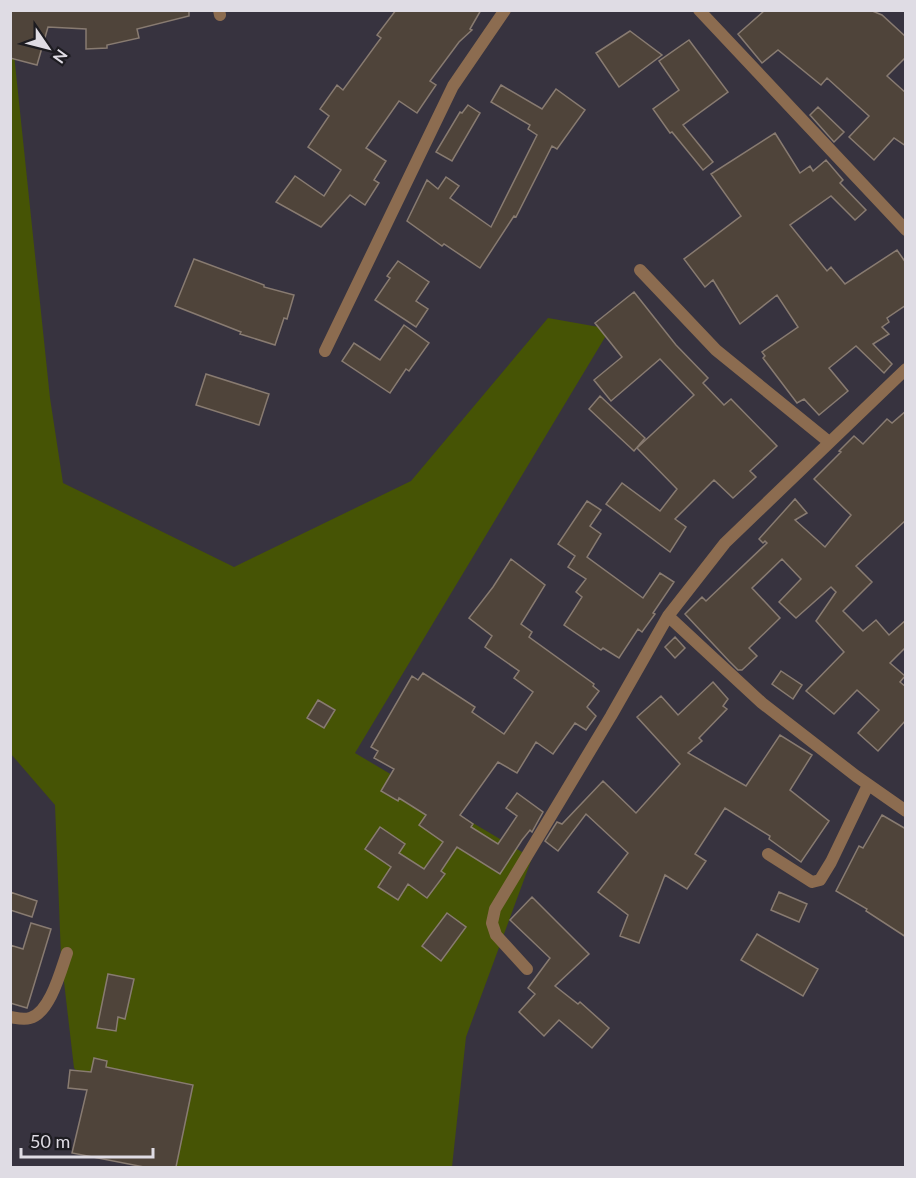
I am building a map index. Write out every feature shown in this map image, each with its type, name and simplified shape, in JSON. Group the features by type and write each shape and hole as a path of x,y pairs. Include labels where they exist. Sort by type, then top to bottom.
{"street":[{"path":"325,351 453,86 506,10"},
{"path":"699,10 906,230"},
{"path":"639,270 716,350 829,442"},
{"path":"528,969 496,935 492,923 495,909 668,616 725,543 906,369"},
{"path":"668,616 762,703 868,785 906,811"},
{"path":"768,854 813,882 820,880 868,785"},
{"path":"10,1017 31,1018 39,1013 56,987 67,953"}],"green space":[{"path":"10,16 50,398 63,483 234,567 411,481 548,318 610,329 355,753 532,858 466,1037 452,1167 166,1167 74,1068 61,956 55,805 11,754"}],"building":[{"path":"10,10 189,10 189,16 137,29 139,38 107,45 107,48 86,49 86,29 48,27 37,65 10,58"},
{"path":"396,10 481,10 470,29 472,30 459,42 430,81 436,85 417,113 399,101 366,148 386,161 374,180 379,183 365,205 350,195 321,227 276,202 295,176 324,196 341,170 308,147 329,116 320,109 337,85 343,90 381,38 377,35"},
{"path":"765,10 870,10 882,15 906,37 906,57 887,76 906,93 906,146 894,138 874,160 849,137 869,116 827,78 821,85 778,50 762,63 738,34"},
{"path":"630,31 662,55 619,87 596,53"},
{"path":"689,40 728,92 683,125 713,162 703,170 672,132 670,133 653,109 679,90 659,61"},
{"path":"501,85 542,109 556,89 585,110 557,149 552,146 516,217 514,216 480,268 444,244 442,246 407,221 427,180 438,189 446,177 459,186 450,198 491,227 537,135 528,129 530,125 491,102"},
{"path":"468,105 480,113 452,161 436,152 460,112 462,113"},
{"path":"818,107 844,132 834,142 810,115"},
{"path":"775,133 800,173 810,166 813,171 826,160 843,180 840,183 866,210 855,220 831,196 790,225 827,271 831,267 845,284 897,250 906,263 906,305 887,318 889,322 882,327 889,334 873,344 892,364 884,373 856,346 829,368 848,391 819,415 804,399 797,403 763,358 765,356 762,352 798,327 777,295 740,324 713,280 705,287 684,259 741,216 711,174"},
{"path":"194,259 264,285 264,287 294,295 287,319 284,318 275,345 240,334 241,332 175,306"},
{"path":"398,261 429,282 416,301 428,309 416,327 375,300 390,278 387,276"},
{"path":"634,292 676,345 708,378 703,383 724,405 731,399 777,446 750,471 756,477 733,498 714,480 675,519 686,527 670,552 606,504 622,483 660,511 677,489 637,448 694,395 660,359 611,401 594,380 622,357 595,323"},
{"path":"404,325 429,343 409,371 406,369 390,393 342,361 354,343 380,360"},
{"path":"206,374 269,394 259,425 196,405"},
{"path":"600,396 645,438 634,451 589,409"},
{"path":"906,411 906,520 856,566 872,582 843,611 863,631 876,620 889,635 906,620 906,647 890,663 905,676 900,682 906,687 906,720 878,751 858,733 879,710 857,690 834,714 806,691 844,652 816,621 836,592 831,587 796,618 779,602 801,579 782,559 752,588 780,618 749,648 757,656 742,670 738,670 685,614 702,597 706,601 767,543 759,539 795,499 807,513 795,520 825,547 851,515 814,479 854,436 863,444 887,419 892,423"},
{"path":"587,501 601,510 590,526 601,534 587,557 643,598 660,573 674,582 642,632 638,629 619,658 603,648 601,650 564,625 582,597 576,592 586,579 568,567 575,556 558,544"},
{"path":"511,559 545,585 521,624 532,632 529,637 594,684 593,686 599,691 587,707 596,716 586,730 575,723 553,754 536,742 517,773 498,762 460,815 473,824 471,827 498,844 517,816 506,808 517,793 543,812 532,832 530,830 522,840 500,874 457,847 441,871 445,874 427,898 408,884 398,900 378,887 391,867 365,849 380,827 405,844 399,853 424,869 443,842 419,825 426,815 399,798 398,801 381,791 394,769 374,758 378,751 371,747 412,676 418,680 423,673 475,707 472,712 504,734 533,692 514,678 519,671 485,647 492,636 469,618"},
{"path":"675,637 685,648 675,658 665,647"},
{"path":"781,671 802,685 793,699 772,684"},
{"path":"713,682 728,699 723,706 727,709 699,738 702,741 688,753 746,786 780,735 812,755 790,790 829,821 801,862 769,839 770,836 725,808 695,854 706,861 687,889 665,875 639,943 620,936 628,915 598,892 628,853 586,814 558,851 545,841 557,822 562,824 603,781 636,813 680,764 637,717 661,696 678,715"},
{"path":"318,700 335,710 324,728 307,718"},
{"path":"882,815 906,829 906,937 866,911 867,909 836,891 859,846 863,848"},
{"path":"10,892 37,901 32,917 10,910"},
{"path":"779,892 807,904 799,922 771,910"},
{"path":"532,897 589,954 555,986 578,1004 580,1002 609,1028 592,1048 559,1020 544,1036 519,1012 535,994 528,988 550,958 510,920"},
{"path":"447,913 466,927 441,961 422,946"},
{"path":"31,923 51,929 27,1008 10,1003 10,945 23,949"},
{"path":"757,934 818,969 803,996 741,960"},
{"path":"108,974 134,979 125,1019 118,1017 116,1031 97,1028"},
{"path":"94,1058 107,1061 106,1067 193,1085 176,1167 144,1167 72,1153 87,1090 68,1088 70,1070 91,1072"}]}
